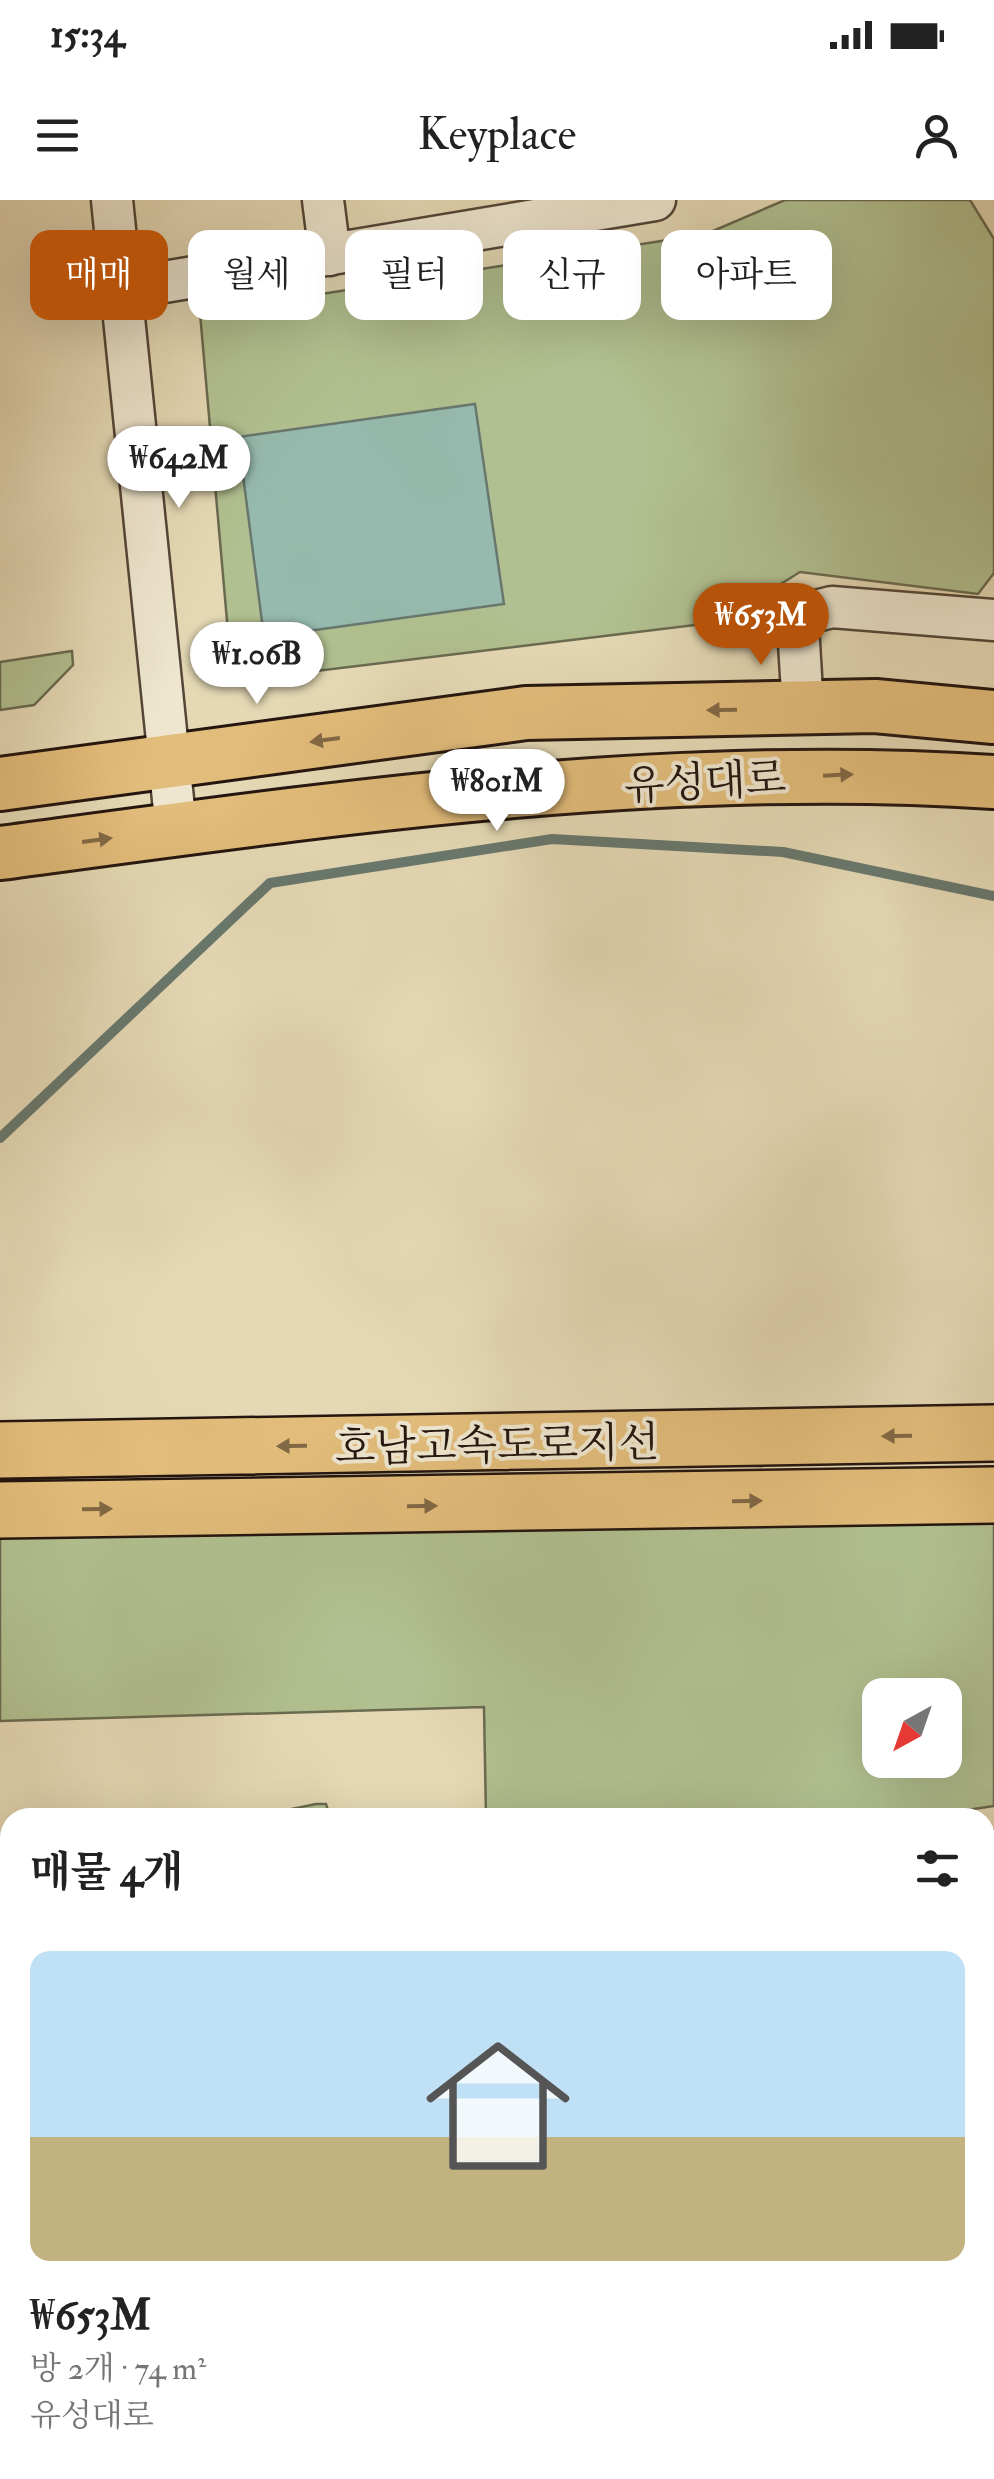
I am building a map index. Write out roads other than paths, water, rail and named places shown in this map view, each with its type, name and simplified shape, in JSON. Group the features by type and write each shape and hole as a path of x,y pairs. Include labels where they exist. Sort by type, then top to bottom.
{"highway":[{"name":"호남고속도로지선","path":"0,1450 994,1433"},
{"name":"호남고속도로지선","path":"0,1510 994,1495"}],"main road":[{"name":"유성대로","path":"0,784 526,713 875,706 994,717"},
{"name":"유성대로","path":"0,853 536,788 864,774 994,782"}],"street":[{"path":"112,200 115,230"},
{"path":"323,200 330,256"},
{"path":"168,282 655,200"},
{"path":"125,320 176,829"},
{"path":"803,709 798,626 808,613 832,607 994,620"}],"water":[{"path":"475,404 504,604 264,637 238,437"}],"waterway":[{"path":"0,1138 270,883 552,839 783,852 994,896"}]}
